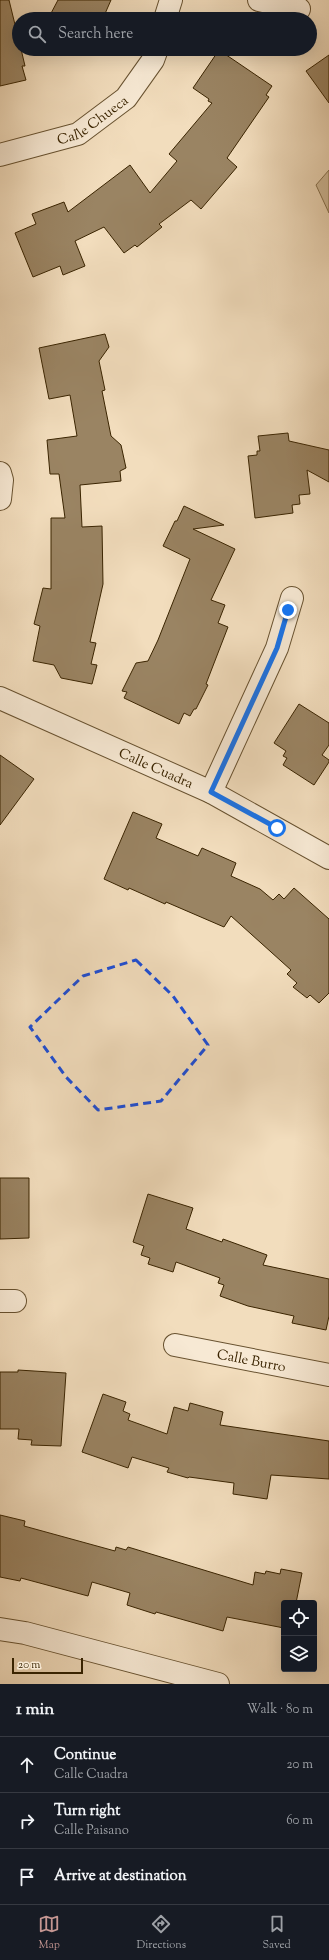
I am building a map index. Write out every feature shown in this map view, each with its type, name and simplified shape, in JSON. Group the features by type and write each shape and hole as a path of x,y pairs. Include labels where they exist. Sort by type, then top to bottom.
{"street":[{"path":"167,12 171,0"},
{"path":"259,0 300,9"},
{"name":"Calle Chueca","path":"0,155 78,134 126,98 154,56"},
{"path":"0,473 2,480 0,499"},
{"path":"211,792 277,648 292,598"},
{"name":"Calle Cuadra","path":"0,698 211,792 329,858"},
{"name":"Calle Burro","path":"175,1345 329,1375"},
{"path":"0,1629 25,1633 218,1684"}],"highlighted area":[{"path":"136,960 173,996 208,1045 161,1101 98,1110 66,1077 30,1027 83,976"}],"shaded area":[{"path":"329,170 329,213 316,185"}],"building":[{"path":"0,0 9,0 12,12 12,56 23,56 25,66 22,66 26,80 0,86"},
{"path":"58,0 111,0 106,12 52,12"},
{"path":"329,55 329,103 306,71"},
{"path":"215,56 228,56 272,86 266,95 269,97 227,158 237,167 201,209 191,200 159,224 162,227 137,247 135,245 124,253 104,227 75,241 85,266 63,275 60,266 33,277 15,233 36,224 32,214 64,202 68,212 130,165 150,193 177,161 169,154 212,103 208,101 209,99 193,88"},
{"path":"105,334 109,347 99,361 105,390 102,391 111,436 121,445 126,468 120,471 121,481 80,485 82,527 102,526 103,584 90,642 96,643 91,664 97,665 92,684 61,678 54,665 33,661 40,626 34,624 43,588 51,589 51,518 65,518 59,474 50,474 47,440 77,436 70,395 49,399 39,348"},
{"path":"288,433 289,441 329,450 329,482 307,470 310,494 299,495 300,504 292,505 293,513 255,518 248,456 257,455 257,451 260,451 258,436"},
{"path":"184,506 224,525 193,529 235,549 211,600 225,605 218,623 228,627 206,684 208,685 196,709 194,709 190,716 184,713 179,724 124,698 127,692 122,691 136,663 148,661 158,640 190,559 163,546"},
{"path":"299,704 329,723 329,745 322,755 329,760 329,762 314,785 283,765 287,758 283,756 286,751 274,743"},
{"path":"0,755 34,779 0,825"},
{"path":"133,812 162,824 156,838 198,856 202,848 236,863 231,876 260,889 273,900 279,894 284,899 294,888 329,919 329,993 319,1003 310,995 307,998 293,987 297,983 287,974 291,970 231,916 224,927 166,902 165,904 104,879"},
{"path":"0,1178 29,1178 29,1238 0,1239"},
{"path":"148,1194 193,1208 186,1229 222,1242 223,1239 267,1255 263,1265 329,1279 329,1316 326,1330 292,1323 294,1316 248,1306 220,1296 224,1285 218,1283 220,1278 176,1262 173,1272 148,1264 150,1258 141,1255 144,1246 133,1242"},
{"path":"18,1370 66,1373 61,1446 31,1445 32,1440 18,1439 19,1429 0,1429 0,1372 18,1372"},
{"path":"103,1394 126,1402 123,1411 130,1414 128,1420 167,1434 174,1407 188,1411 190,1403 223,1412 220,1425 329,1441 329,1479 271,1475 267,1499 233,1494 234,1483 188,1478 167,1472 169,1468 132,1457 128,1468 82,1452"},
{"path":"0,1515 25,1521 24,1526 115,1551 116,1547 126,1550 128,1547 253,1585 255,1572 265,1574 266,1571 280,1574 281,1569 302,1573 297,1600 281,1600 281,1627 227,1617 223,1631 156,1612 155,1614 127,1605 130,1593 92,1582 88,1596 21,1578 20,1581 0,1577"}],"route":[{"path":"277,828 211,792 277,648 288,610"}]}
